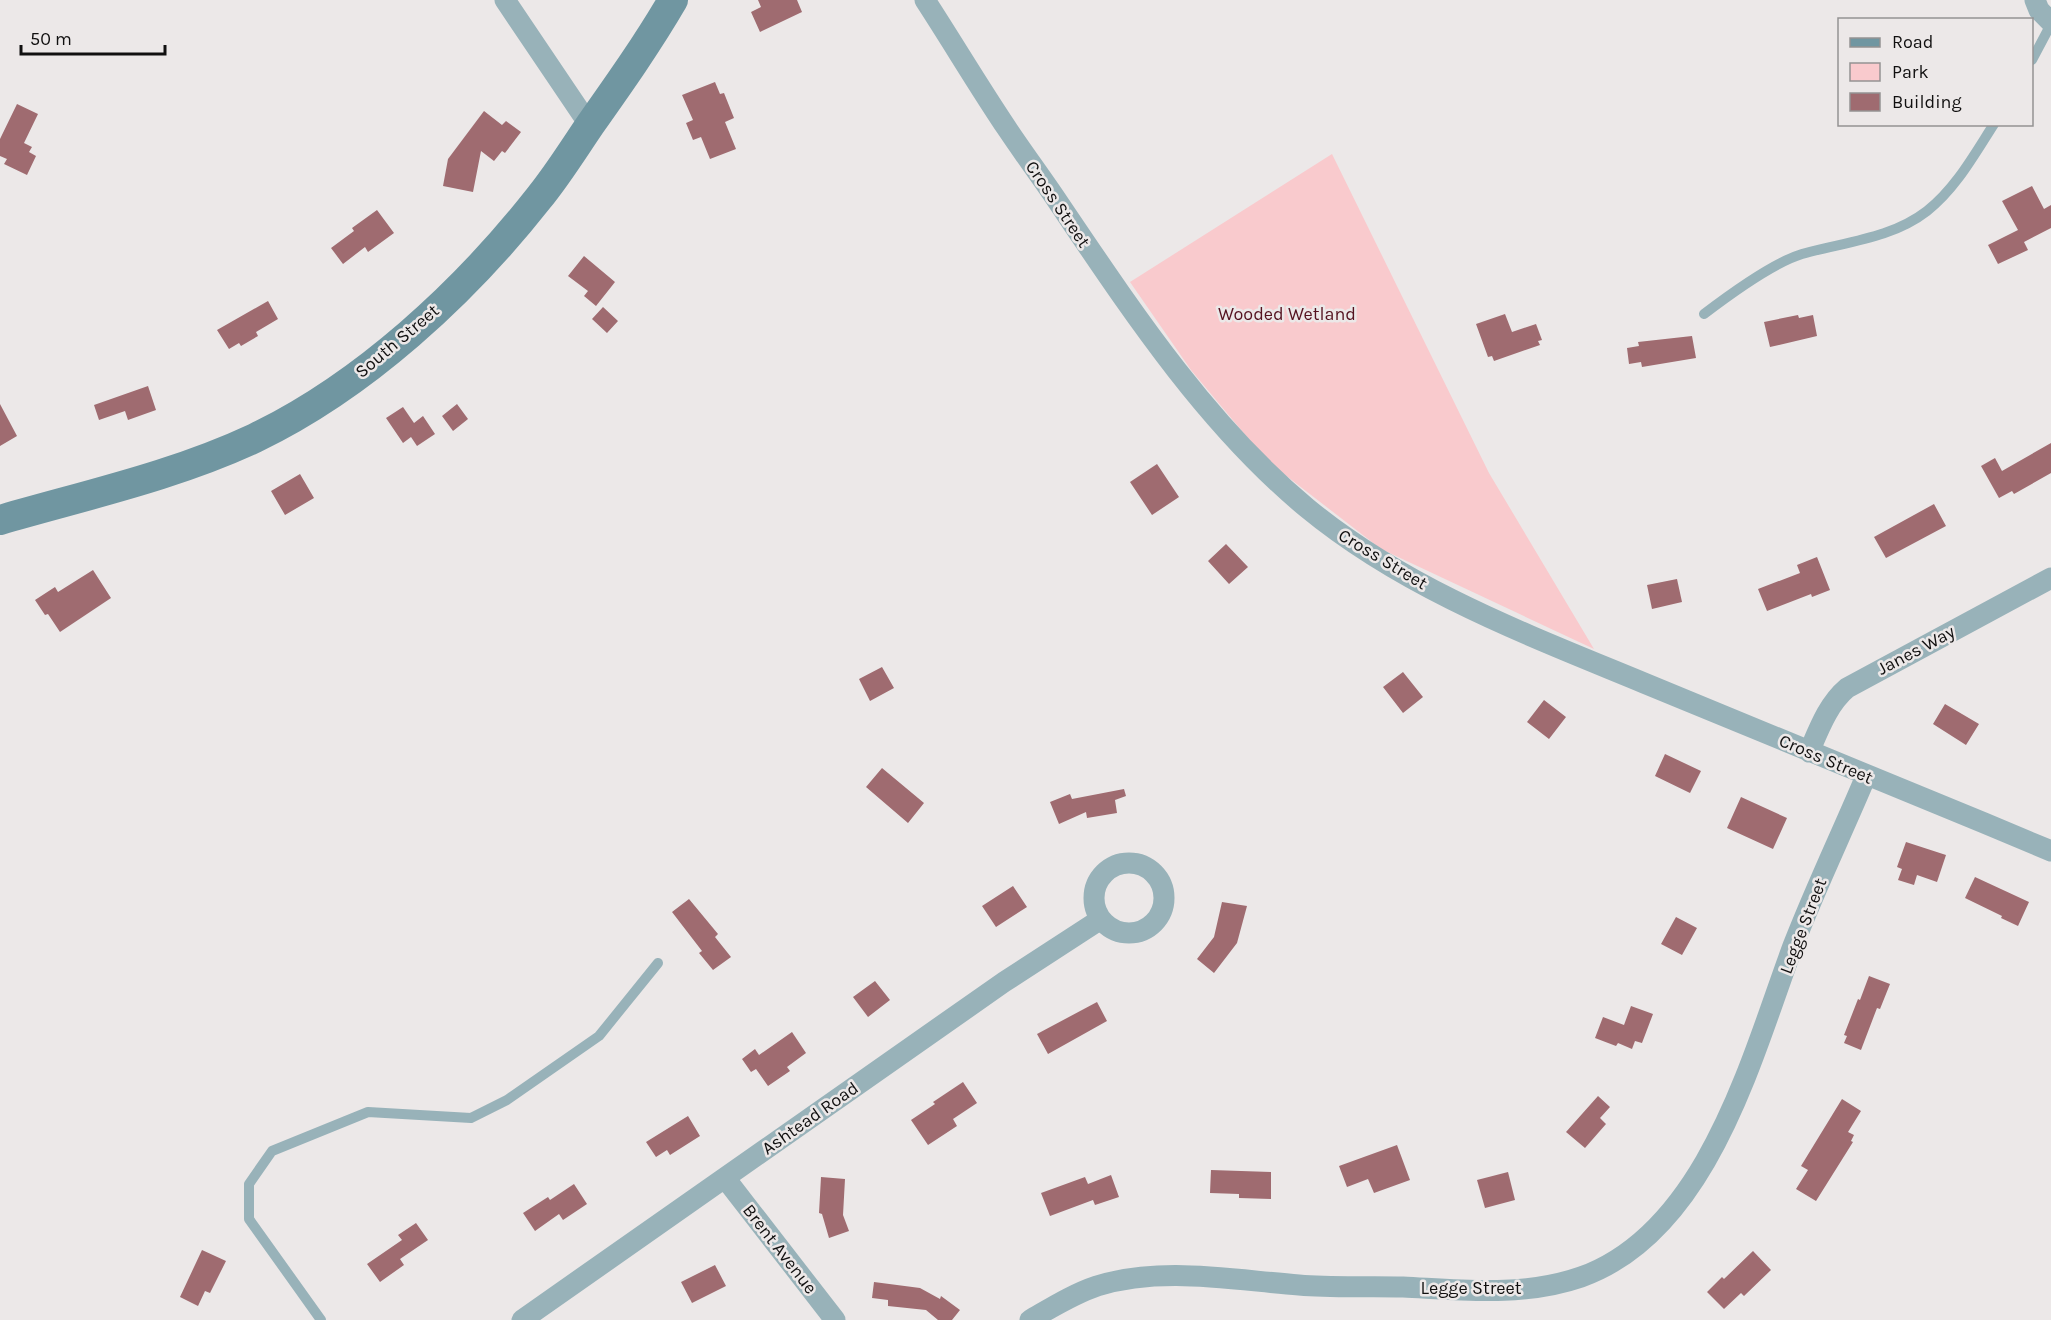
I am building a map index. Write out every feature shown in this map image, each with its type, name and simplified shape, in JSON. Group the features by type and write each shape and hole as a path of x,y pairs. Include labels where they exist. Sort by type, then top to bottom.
{"street":[{"path":"505,0 590,126"},
{"name":"South Street","path":"0,520 203,460 265,433 333,392 401,339 473,273 539,198 639,56 673,0"},
{"name":"Cross Street","path":"925,0 1007,128 1125,301 1221,423 1270,475 1306,508 1346,538 1388,565 1504,625 2051,851"},
{"path":"2035,0 2039,10 2051,23"},
{"name":"Janes Way","path":"1809,752 1832,705 1847,687 2051,578"},
{"name":"Legge Street","path":"1030,1320 1089,1290 1133,1279 1174,1276 1319,1287 1401,1287 1490,1292 1563,1282 1595,1271 1612,1262 1655,1228 1677,1205 1691,1186 1714,1145 1750,1064 1815,890 1866,776"},
{"name":"Ashtead Road","path":"522,1320 1004,982 1101,919"},
{"name":"Brent Avenue","path":"725,1178 835,1320"}],"lane":[{"path":"2033,56 2051,23"},
{"path":"1704,314 1772,268 1800,255 1893,231 1925,213 1947,194 1993,126"},
{"path":"321,1320 249,1219 249,1184 272,1151 368,1112 471,1118 507,1100 599,1035 658,963"}],"green space":[{"name":"Wooded Wetland","path":"1332,154 1489,473 1594,649 1381,549 1267,461 1191,370 1130,282"}],"building":[{"path":"758,0 797,0 802,12 760,32 751,12 761,7"},
{"path":"715,82 720,94 724,93 734,118 725,122 736,149 710,159 701,137 693,140 686,123 693,120 682,95"},
{"path":"17,104 38,114 24,143 32,147 29,152 36,156 27,175 4,164 7,159 0,156 0,139"},
{"path":"484,111 502,125 506,121 521,132 505,153 502,151 494,161 481,151 473,192 443,186 448,159"},
{"path":"2032,186 2044,209 2051,205 2051,228 2024,242 2028,250 1998,264 1988,245 2018,230 2002,201"},
{"path":"377,210 394,233 368,252 365,247 343,264 331,248 354,231 352,228"},
{"path":"584,256 615,282 596,306 584,296 588,291 568,276"},
{"path":"268,301 278,319 256,332 258,336 241,346 239,343 229,349 217,330"},
{"path":"603,307 618,321 607,333 592,319"},
{"path":"1505,314 1512,332 1536,324 1542,340 1538,341 1540,345 1494,361 1492,356 1488,357 1476,324"},
{"path":"1798,315 1799,318 1813,315 1817,336 1770,347 1764,322"},
{"path":"1692,336 1696,358 1642,367 1641,362 1629,364 1627,348 1639,346 1638,342"},
{"path":"148,386 156,410 128,420 125,411 99,420 94,405"},
{"path":"0,404 17,436 0,446"},
{"path":"457,404 468,419 453,431 442,416"},
{"path":"403,407 414,423 423,416 435,434 417,446 411,437 403,443 386,418"},
{"path":"2051,443 2051,473 2014,494 2012,491 1999,498 1981,466 1995,458 2002,471"},
{"path":"1157,464 1179,497 1152,515 1130,482"},
{"path":"300,474 314,498 285,515 271,491"},
{"path":"1934,504 1946,526 1886,558 1874,537"},
{"path":"1226,544 1248,567 1229,584 1208,561"},
{"path":"1817,557 1830,590 1812,597 1811,594 1767,611 1758,589 1800,573 1797,565"},
{"path":"93,570 111,598 60,632 35,600 55,587 58,592"},
{"path":"1677,579 1682,602 1652,609 1647,585"},
{"path":"882,667 894,688 870,701 859,679"},
{"path":"1403,672 1423,697 1403,713 1383,687"},
{"path":"1544,700 1566,717 1549,739 1527,722"},
{"path":"1945,704 1979,724 1966,745 1933,724"},
{"path":"1665,754 1701,771 1690,793 1655,776"},
{"path":"882,768 924,803 908,823 866,787"},
{"path":"1124,789 1126,796 1115,800 1117,813 1087,818 1086,812 1059,824 1050,802 1070,794 1072,799"},
{"path":"1741,797 1787,818 1773,849 1727,828"},
{"path":"1906,842 1946,855 1937,882 1917,875 1914,885 1898,880 1902,869 1897,867"},
{"path":"1975,877 2029,902 2018,926 1965,898"},
{"path":"1013,886 1027,907 996,927 982,906"},
{"path":"689,899 718,934 715,937 731,957 713,970 699,953 702,951 672,912"},
{"path":"1222,902 1247,906 1237,943 1214,973 1197,959 1214,937"},
{"path":"1676,917 1697,928 1682,955 1661,944"},
{"path":"1869,976 1890,984 1880,1009 1877,1008 1861,1050 1844,1043 1847,1036 1844,1035"},
{"path":"875,981 890,1000 868,1017 853,997"},
{"path":"1097,1002 1107,1021 1048,1054 1037,1034"},
{"path":"1631,1006 1653,1014 1642,1043 1635,1041 1632,1049 1595,1038 1603,1017 1624,1025"},
{"path":"792,1032 806,1053 787,1067 790,1071 768,1086 756,1069 751,1072 742,1059 755,1049 759,1055"},
{"path":"963,1082 977,1103 953,1119 957,1126 928,1145 911,1120"},
{"path":"1598,1096 1610,1107 1600,1118 1606,1124 1585,1148 1566,1132"},
{"path":"1842,1099 1861,1111 1848,1132 1854,1135 1851,1141 1853,1142 1816,1201 1796,1189 1808,1170 1801,1166"},
{"path":"688,1116 700,1136 670,1155 667,1150 656,1157 646,1142"},
{"path":"1397,1145 1410,1180 1374,1193 1368,1179 1347,1187 1339,1166"},
{"path":"1211,1170 1271,1172 1271,1199 1239,1198 1239,1194 1210,1193"},
{"path":"1508,1172 1515,1200 1485,1208 1477,1180"},
{"path":"1111,1175 1119,1197 1095,1205 1093,1200 1050,1216 1041,1193 1085,1177 1088,1184"},
{"path":"821,1177 845,1179 843,1215 849,1231 829,1238 822,1214 819,1213"},
{"path":"574,1184 587,1204 563,1220 559,1214 535,1231 523,1213 548,1197 550,1200"},
{"path":"416,1223 428,1240 400,1259 404,1265 380,1282 367,1264 402,1240 398,1235"},
{"path":"202,1250 226,1261 210,1293 205,1291 198,1306 180,1297"},
{"path":"1753,1251 1771,1270 1744,1296 1741,1293 1724,1309 1707,1292"},
{"path":"715,1265 726,1286 692,1303 681,1282"},
{"path":"874,1282 920,1288 940,1299 941,1296 960,1310 952,1320 938,1320 926,1310 888,1306 888,1300 872,1298"}]}
